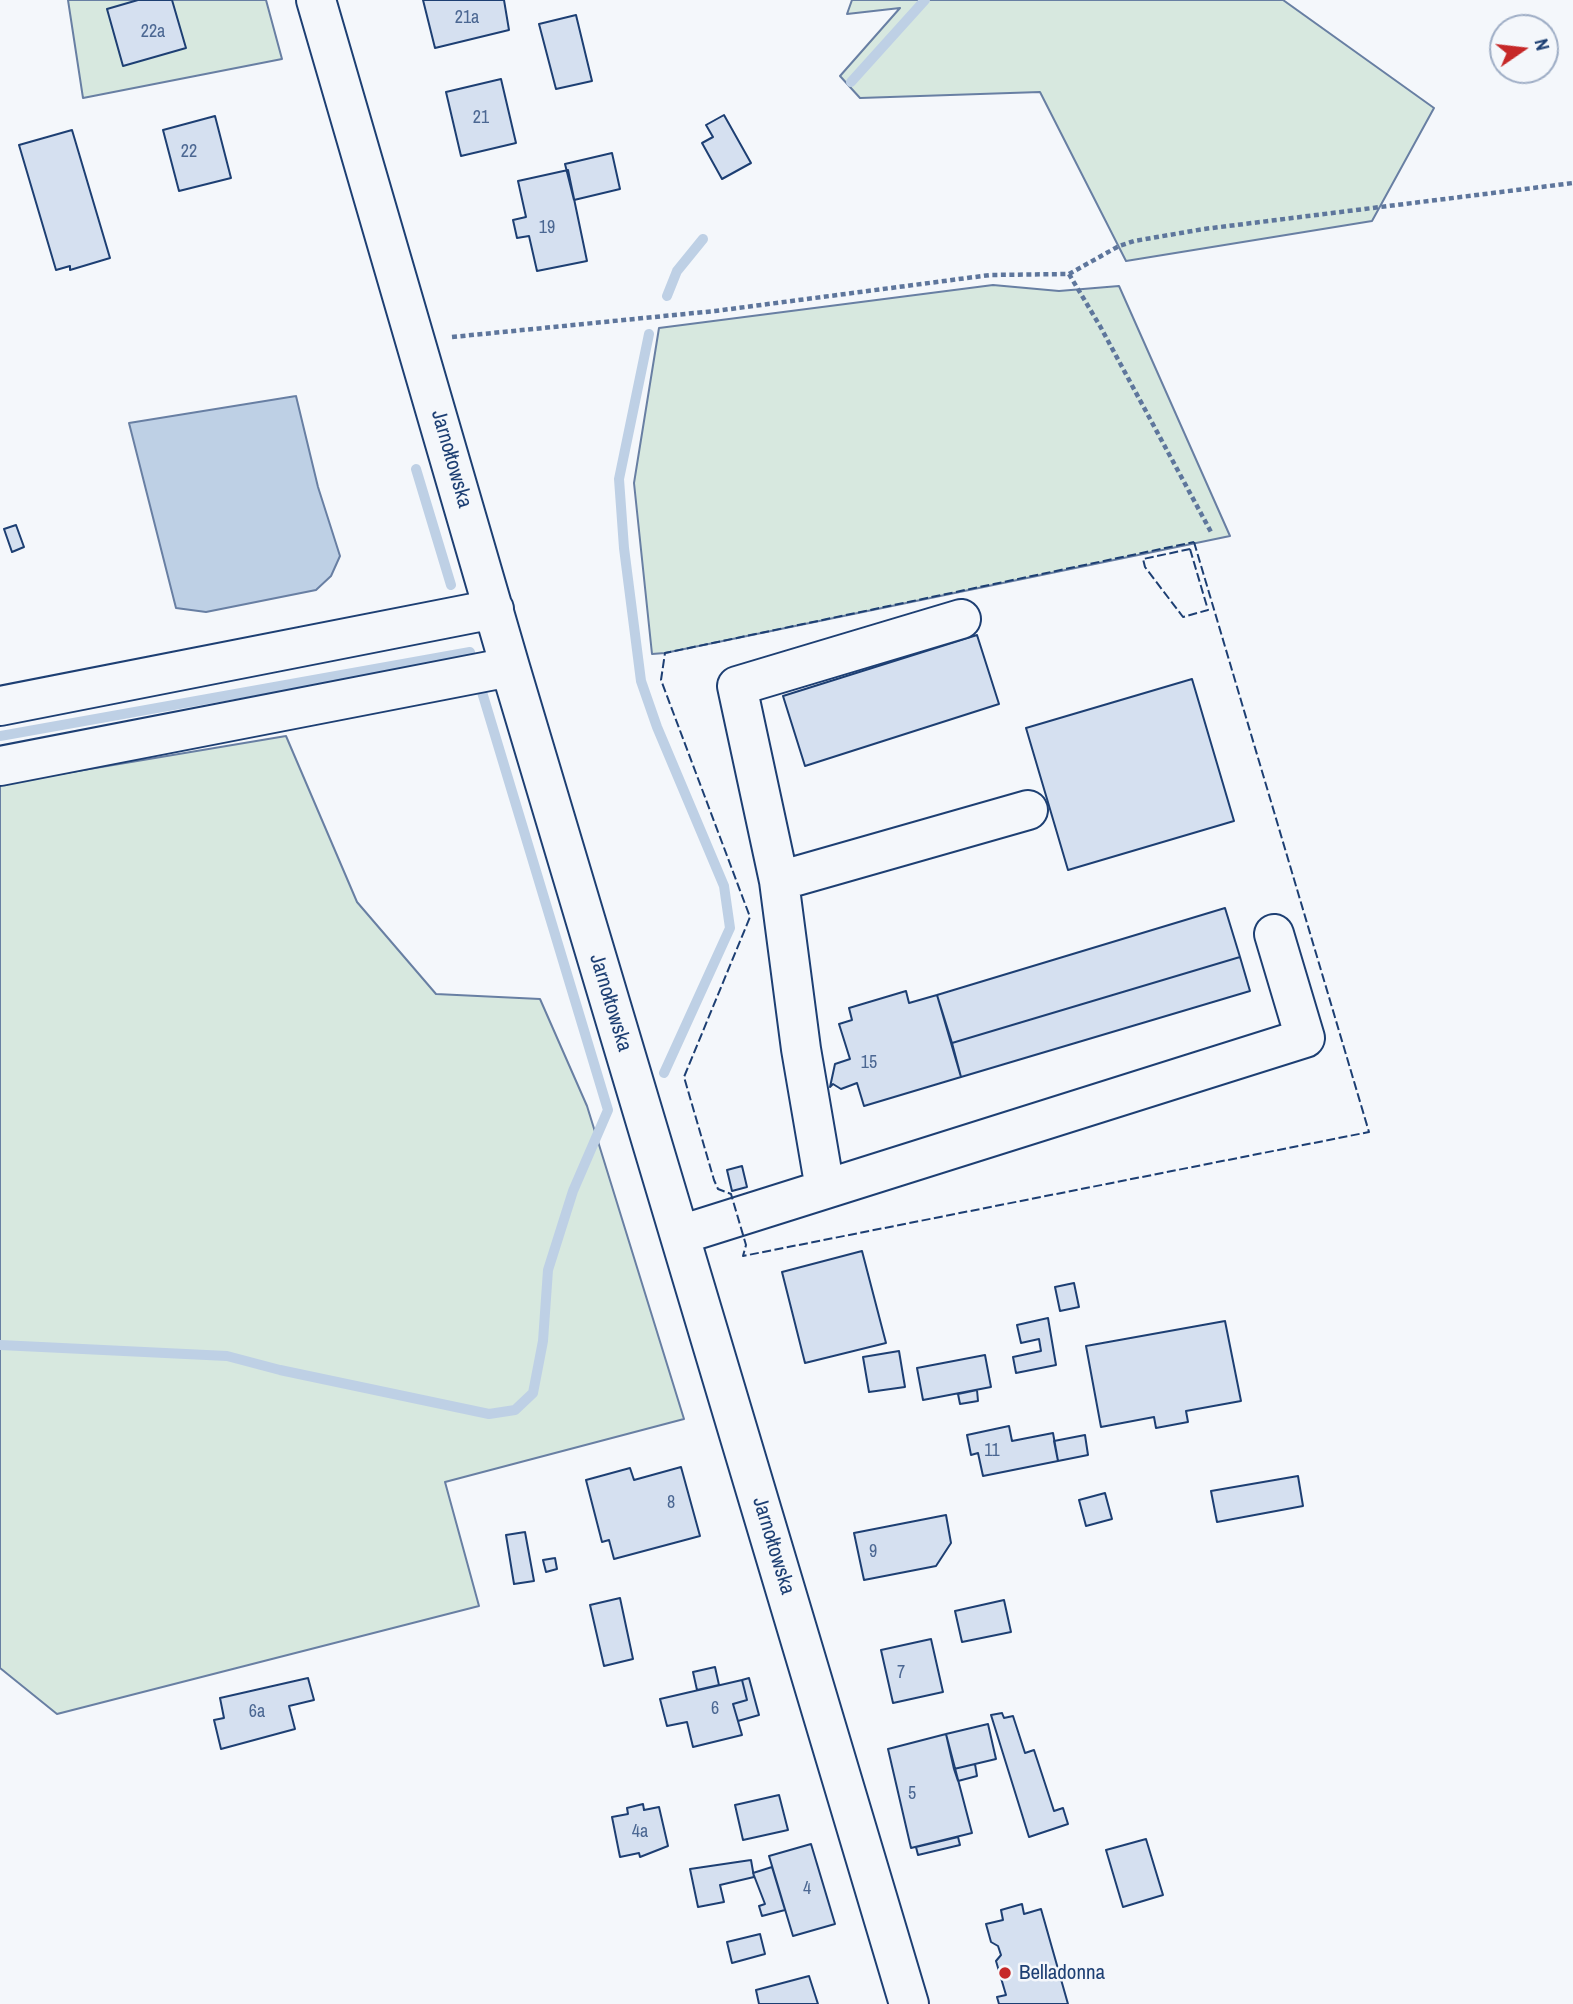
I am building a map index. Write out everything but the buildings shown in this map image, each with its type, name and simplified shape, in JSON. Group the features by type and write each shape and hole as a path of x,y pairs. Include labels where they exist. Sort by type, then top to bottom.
{"street":[{"name":"Jarnołtowska","path":"316,0 510,667 909,2004"},
{"path":"0,706 494,609"},
{"path":"825,1189 801,1049 779,881 737,686 961,619"},
{"path":"0,766 510,667"},
{"path":"779,881 1028,810"},
{"path":"680,1235 1305,1038 1274,934"}],"path":[{"path":"417,345 476,332 715,311 990,275 1069,274 1119,246 1134,241 1204,229 1573,183"},
{"path":"1069,274 1211,532"}],"shaded area":[{"path":"68,0 266,0 282,59 83,98"},
{"path":"852,0 1283,0 1434,108 1372,221 1126,261 1040,92 860,98 840,76 900,8 847,14"},
{"path":"993,285 1059,291 1119,286 1230,536 652,654 634,483 659,328"},
{"path":"286,736 357,902 436,994 540,999 587,1106 684,1419 445,1482 479,1606 57,1714 0,1668 0,784"}],"water":[{"path":"296,396 318,487 340,556 331,576 316,590 206,612 176,608 129,423"}],"waterway":[{"path":"851,82 925,0"},
{"path":"667,296 677,271 703,239"},
{"path":"649,334 619,479 624,548 641,681 657,727 724,886 730,928 664,1073"},
{"path":"416,469 451,585"},
{"path":"0,736 470,652"},
{"path":"0,1345 227,1356 280,1370 489,1414 515,1410 533,1393 543,1341 548,1270 573,1191 608,1110 482,692"}],"fence":[{"path":"1194,542 1369,1132 743,1256 746,1245 731,1194 718,1189 714,1180 684,1077 750,917 661,680 665,653 1194,542"},
{"path":"1190,549 1208,610 1183,617 1145,567 1143,559 1190,549"}],"place":[{"name":"Belladonna","path":"1005,1973"}]}
